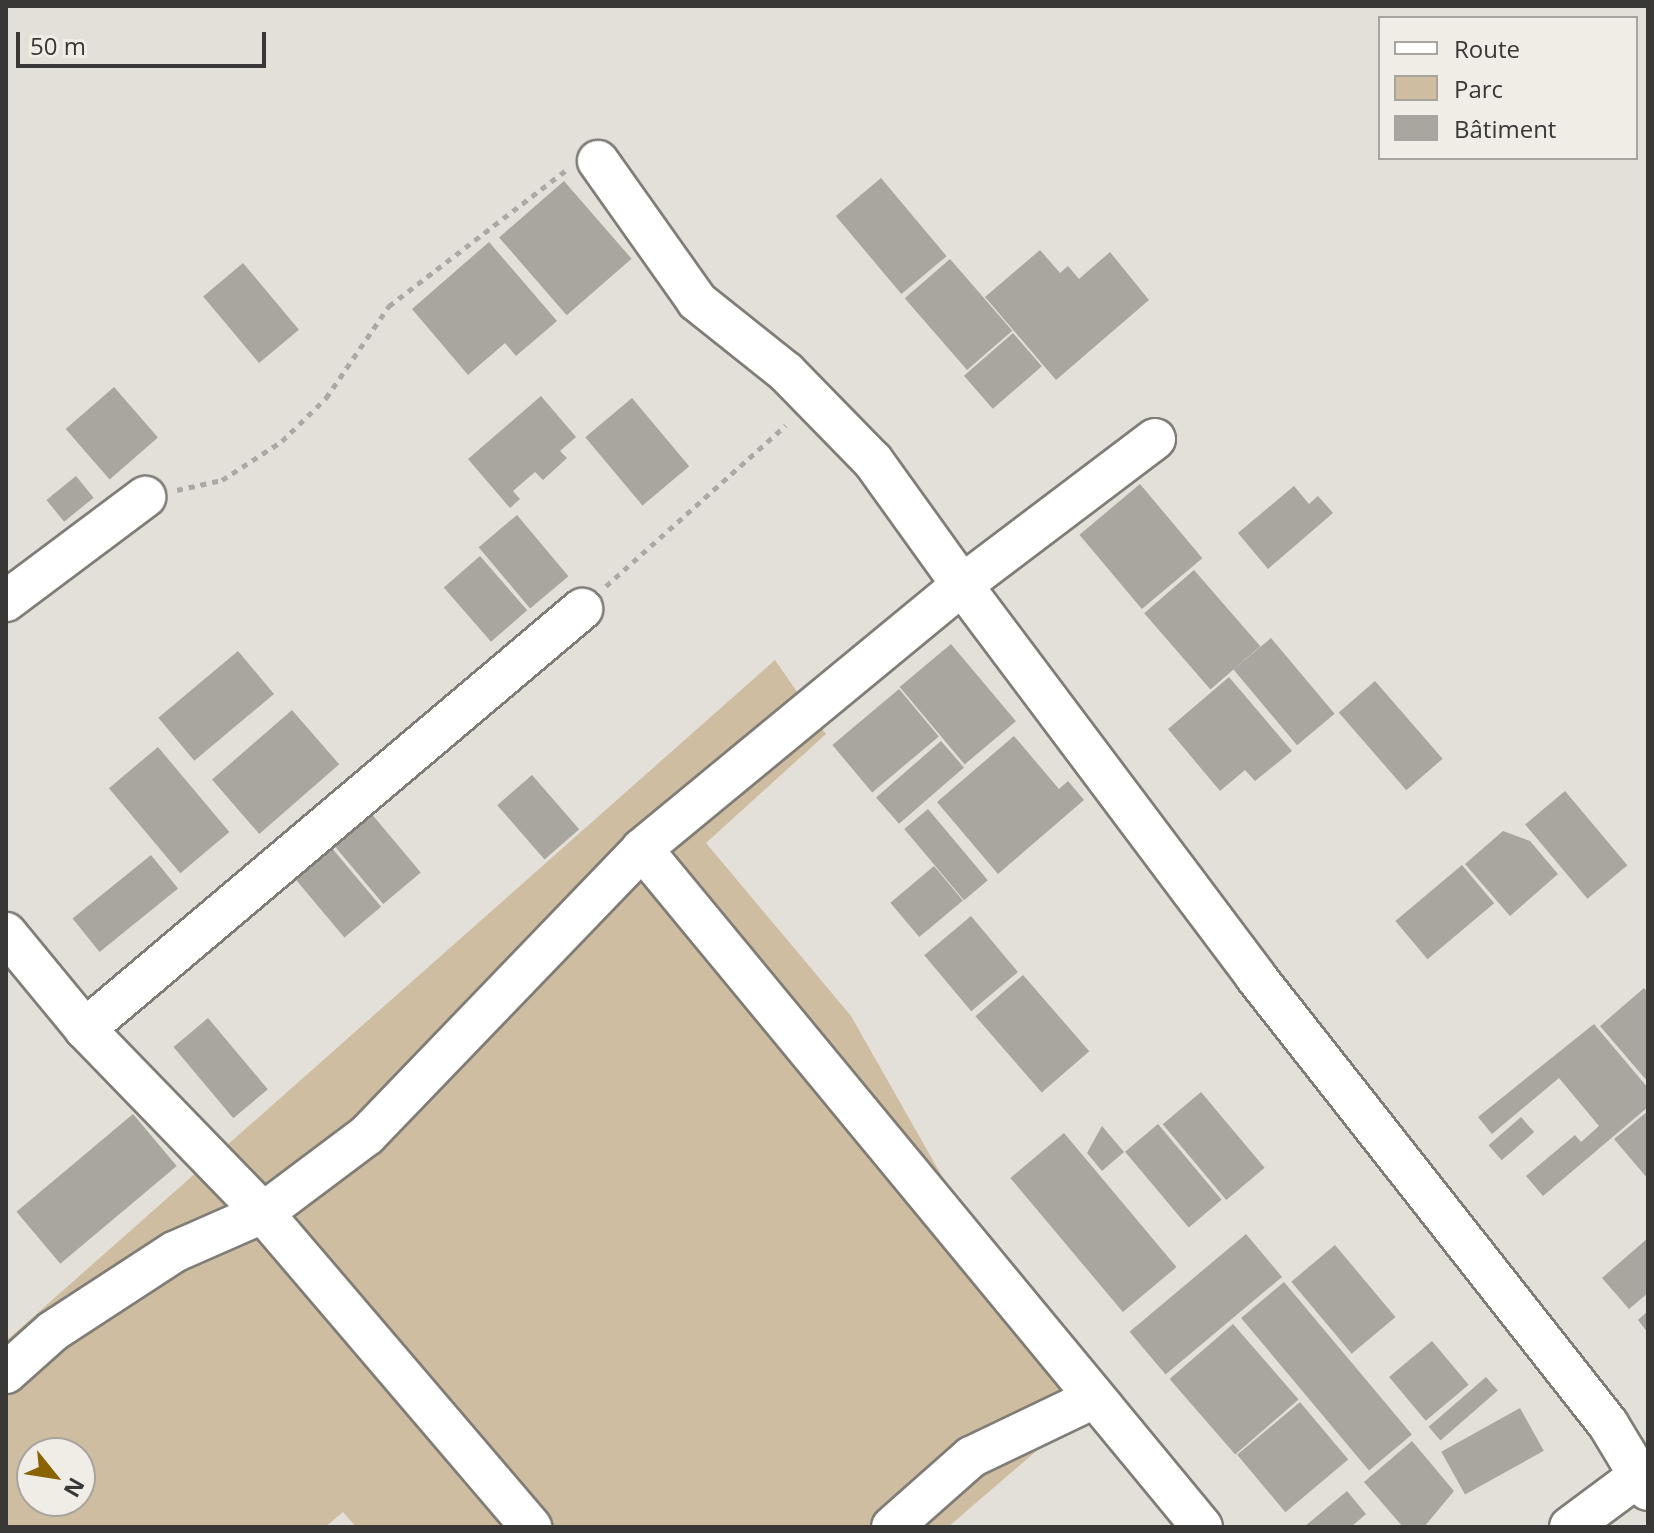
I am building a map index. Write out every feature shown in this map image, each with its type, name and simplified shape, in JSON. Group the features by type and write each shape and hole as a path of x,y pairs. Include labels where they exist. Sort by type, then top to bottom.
{"street":[{"path":"598,161 697,301 815,401 873,461 962,585 1256,977 1608,1424 1645,1479 1570,1527"},
{"path":"6,1373 53,1331 174,1252 263,1213 367,1135 642,849 962,585 1155,439"},
{"path":"6,601 145,497"},
{"path":"85,1029 582,609"},
{"path":"642,849 1202,1527"},
{"path":"6,933 85,1029 263,1213 531,1527"},
{"path":"892,1527 971,1457 1094,1398"}],"path":[{"path":"145,497 222,480 282,441 326,398 389,306 562,172 598,161"},
{"path":"582,609 815,401"}],"green space":[{"path":"775,660 826,734 706,843 851,1016 994,1268 1098,1398 948,1527 356,1527 343,1512 325,1527 6,1527 6,1341"}],"building":[{"path":"881,178 947,256 901,294 836,216"},
{"path":"564,181 632,259 567,315 499,237"},
{"path":"489,242 557,321 516,356 505,343 468,375 412,309"},
{"path":"1040,250 1060,273 1068,266 1079,279 1110,252 1149,300 1056,380 985,297"},
{"path":"950,259 1012,331 967,370 905,298"},
{"path":"243,263 299,330 259,363 203,296"},
{"path":"1013,333 1042,366 993,409 964,376"},
{"path":"114,387 158,438 110,480 66,429"},
{"path":"541,396 576,437 560,451 567,458 543,480 535,472 513,491 520,499 510,508 468,459"},
{"path":"632,398 689,466 642,505 585,437"},
{"path":"76,476 94,498 64,522 46,500"},
{"path":"1140,484 1202,558 1142,609 1079,535"},
{"path":"1294,486 1309,504 1318,496 1333,513 1268,569 1238,533"},
{"path":"517,515 568,576 530,608 479,547"},
{"path":"480,556 527,610 491,642 444,587"},
{"path":"1194,570 1260,646 1210,690 1144,613"},
{"path":"1271,638 1335,714 1297,745 1233,669"},
{"path":"951,644 1016,721 965,764 900,687"},
{"path":"238,651 274,694 194,761 158,718"},
{"path":"1229,677 1292,751 1255,781 1245,770 1220,791 1168,729"},
{"path":"1375,681 1443,759 1406,790 1339,712"},
{"path":"899,689 939,736 872,792 832,745"},
{"path":"292,710 339,764 259,834 212,780"},
{"path":"1014,736 1059,789 1068,781 1084,800 998,874 937,802"},
{"path":"941,741 964,767 899,824 876,797"},
{"path":"158,747 229,832 180,873 109,788"},
{"path":"532,775 579,829 545,860 497,805"},
{"path":"1565,791 1627,865 1588,899 1525,824"},
{"path":"928,809 988,880 964,900 904,829"},
{"path":"370,812 421,873 383,904 332,843"},
{"path":"1503,831 1530,841 1558,874 1510,916 1465,864"},
{"path":"331,847 381,907 344,938 294,878"},
{"path":"151,855 178,888 100,952 73,919"},
{"path":"1462,865 1494,903 1427,959 1395,921"},
{"path":"934,866 963,900 919,937 890,903"},
{"path":"971,916 1018,972 971,1011 924,955"},
{"path":"1023,975 1089,1051 1042,1093 975,1016"},
{"path":"1644,988 1648,993 1648,1082 1600,1026"},
{"path":"208,1018 268,1089 233,1118 174,1047"},
{"path":"1594,1024 1648,1088 1648,1107 1543,1196 1526,1176 1575,1135 1581,1142 1599,1126 1559,1078 1492,1134 1478,1117"},
{"path":"1201,1092 1265,1168 1226,1200 1163,1124"},
{"path":"1648,1111 1648,1179 1614,1139"},
{"path":"133,1114 177,1166 60,1264 17,1212"},
{"path":"1521,1117 1534,1132 1502,1160 1489,1145"},
{"path":"1158,1124 1222,1200 1189,1227 1125,1152"},
{"path":"1102,1126 1124,1152 1102,1171 1087,1153"},
{"path":"1064,1133 1176,1267 1123,1312 1010,1178"},
{"path":"1246,1234 1282,1277 1166,1375 1130,1332"},
{"path":"1648,1238 1648,1293 1629,1309 1602,1278"},
{"path":"1335,1245 1395,1317 1352,1354 1291,1282"},
{"path":"1284,1282 1412,1434 1369,1470 1241,1318"},
{"path":"1648,1311 1648,1333 1638,1320"},
{"path":"1233,1324 1299,1399 1235,1455 1170,1379"},
{"path":"1432,1341 1469,1385 1426,1421 1389,1377"},
{"path":"1486,1377 1498,1391 1440,1440 1429,1427"},
{"path":"1300,1402 1348,1459 1285,1512 1237,1455"},
{"path":"1520,1408 1544,1451 1465,1494 1441,1452"},
{"path":"1412,1441 1454,1491 1424,1527 1403,1527 1364,1482"},
{"path":"1347,1491 1366,1514 1351,1527 1304,1527"}]}
